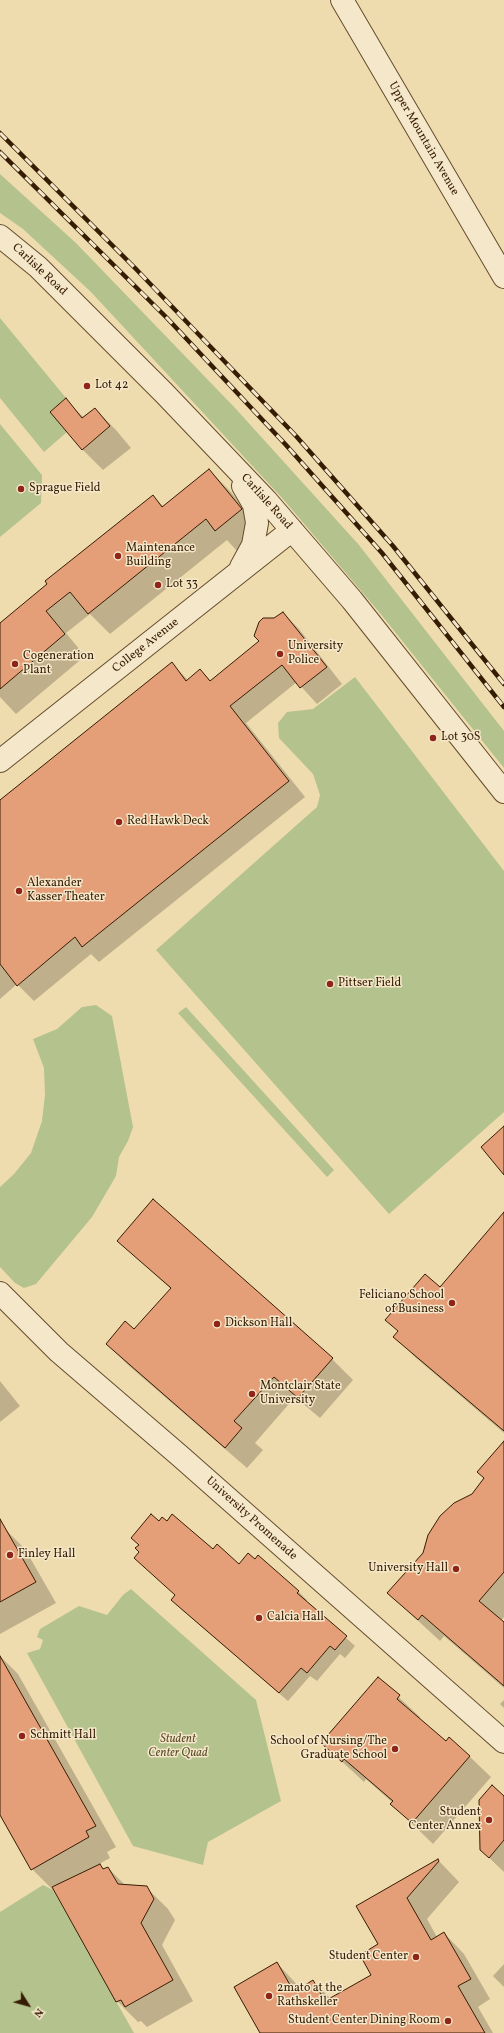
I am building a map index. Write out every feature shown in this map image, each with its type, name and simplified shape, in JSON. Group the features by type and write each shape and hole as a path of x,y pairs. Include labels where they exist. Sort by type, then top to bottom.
{"street":[{"name":"Upper Mountain Avenue","path":"342,0 504,277"},
{"name":"Carlisle Road","path":"0,236 38,267 226,458 292,530 352,600 504,792"},
{"path":"226,458 254,505 257,515 253,545 236,574"},
{"name":"College Avenue","path":"0,761 292,530"},
{"name":"University Promenade","path":"0,1293 59,1352 180,1456 504,1742"}],"green space":[{"path":"0,174 76,243 236,409 359,545 504,731 504,768 379,612 283,499 91,292 23,229 0,213"},
{"path":"0,318 66,398 50,412 67,432 44,452 0,398"},
{"name":"Sprague Field","path":"0,424 42,475 41,503 0,537"},
{"name":"Pittser Field","path":"355,677 504,871 504,1112 389,1214 156,950 317,807 320,795 313,774 279,738 278,723 287,712 313,709"},
{"path":"96,1005 112,1016 133,1127 128,1141 119,1157 116,1176 92,1217 36,1284 24,1288 15,1283 0,1267 0,1187 14,1174 31,1153 42,1121 45,1095 44,1068 33,1039 57,1029 82,1007"},
{"path":"186,1007 334,1170 327,1177 178,1013"},
{"name":"Student Center Quad","path":"131,1589 256,1700 281,1801 208,1842 203,1865 133,1846 27,1653 40,1649 43,1640 37,1637 40,1629 79,1606 107,1615 123,1595"},
{"path":"43,1885 53,1890 134,2033 0,2033 0,1912"}],"building":[{"path":"66,398 82,418 95,408 110,426 82,450 50,412"},
{"name":"Maintenance Building","path":"209,469 242,509 215,531 206,519 88,614 70,592 46,611 65,634 0,689 0,623 47,584 45,581 153,495 162,507"},
{"name":"Red Hawk Deck","path":"283,612 327,667 300,688 282,665 230,706 289,781 82,947 75,937 17,986 0,964 0,800 172,662 186,681 200,669 210,681 259,641 254,636 259,622 263,618 274,618"},
{"path":"504,1126 504,1175 481,1147"},
{"name":"Dickson Hall","path":"153,1199 333,1358 298,1398 274,1377 234,1421 242,1428 225,1448 106,1344 125,1321 134,1329 171,1288 117,1241"},
{"name":"Feliciano School of Business","path":"504,1212 504,1431 393,1337 398,1331 385,1320 425,1274 440,1287"},
{"name":"University Hall","path":"504,1441 504,1572 479,1601 504,1622 504,1686 422,1615 418,1620 387,1593 423,1553 428,1535 440,1516 454,1503 472,1494 484,1478 477,1472"},
{"name":"Calcia Hall","path":"151,1514 159,1521 162,1517 167,1521 172,1514 213,1549 217,1544 239,1564 248,1553 255,1559 258,1555 299,1591 297,1593 347,1636 335,1650 330,1646 307,1673 301,1668 279,1693 171,1600 175,1595 134,1558 139,1552 135,1548 139,1545 131,1538"},
{"name":"Finley Hall","path":"0,1519 36,1582 0,1602"},
{"name":"Schmitt Hall","path":"0,1656 96,1826 86,1831 89,1837 31,1870 0,1815"},
{"name":"School of Nursing/The Graduate School","path":"378,1677 400,1695 397,1699 446,1741 449,1737 470,1756 412,1823 390,1804 393,1801 344,1759 342,1762 321,1743"},
{"name":"Student Center Annex","path":"492,1785 504,1796 504,1840 489,1858 480,1850 479,1800"},
{"name":"Student Center","path":"438,1859 439,1861 407,1898 431,1940 444,1932 471,1979 458,1986 485,2033 260,2033 234,1987 277,1962 294,1992 313,1980 325,2001 371,1975 360,1955 378,1944 356,1906"},
{"path":"100,1864 103,1869 108,1867 118,1884 147,1886 154,1899 141,1923 173,1980 125,2007 121,2000 116,2002 52,1887"}],"railway":[{"path":"0,133 135,268 296,436 393,546 504,684"},
{"path":"0,152 166,317 286,445 382,553 504,707"}],"place":[{"name":"Lot 42","path":"87,386"},
{"name":"Sprague Field","path":"21,489"},
{"name":"Maintenance Building","path":"118,556"},
{"name":"Lot 33","path":"158,585"},
{"name":"University Police","path":"280,654"},
{"name":"Cogeneration Plant","path":"15,664"},
{"name":"Lot 30S","path":"433,738"},
{"name":"Red Hawk Deck","path":"119,822"},
{"name":"Alexander Kasser Theater","path":"19,891"},
{"name":"Pittser Field","path":"330,984"},
{"name":"Feliciano School of Business","path":"452,1303"},
{"name":"Dickson Hall","path":"217,1324"},
{"name":"Montclair State University","path":"252,1394"},
{"name":"Finley Hall","path":"10,1555"},
{"name":"University Hall","path":"456,1569"},
{"name":"Calcia Hall","path":"259,1618"},
{"name":"Schmitt Hall","path":"22,1736"},
{"name":"School of Nursing/The Graduate School","path":"395,1749"},
{"name":"Student Center Annex","path":"489,1820"},
{"name":"Student Center","path":"416,1957"},
{"name":"2mato at the Rathskeller","path":"269,1996"},
{"name":"Student Center Dining Room","path":"448,2021"}]}
